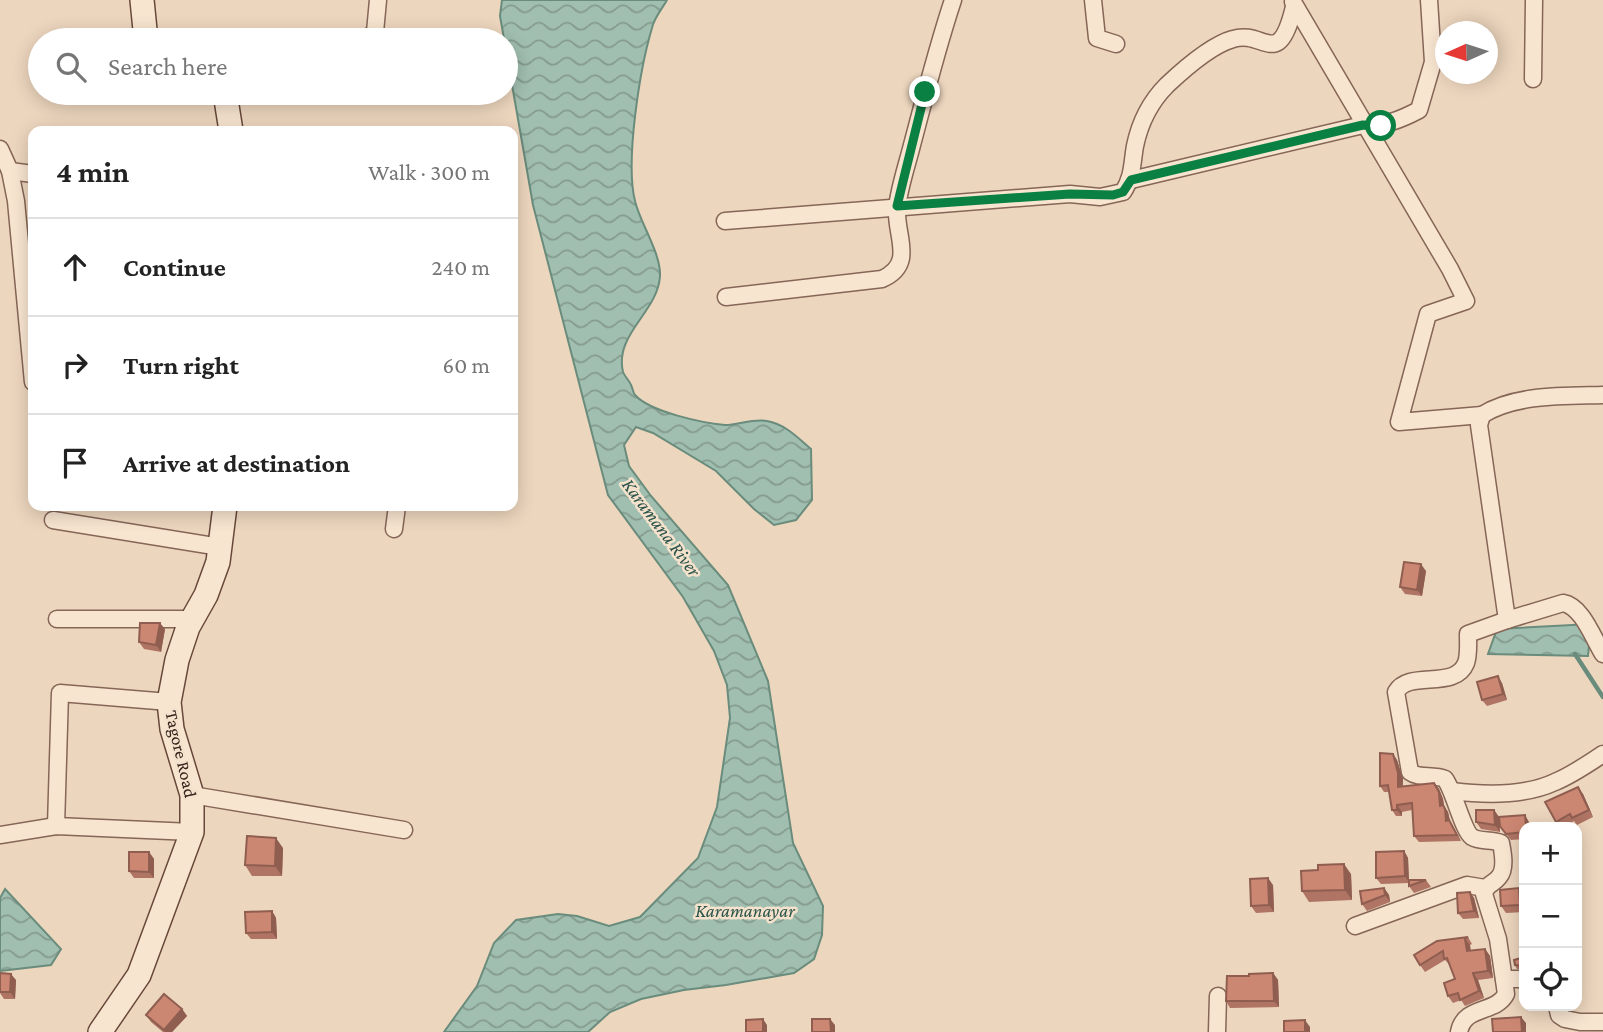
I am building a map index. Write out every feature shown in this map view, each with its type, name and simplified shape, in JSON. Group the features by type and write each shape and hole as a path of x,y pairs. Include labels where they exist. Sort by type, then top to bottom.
{"street":[{"path":"142,0 145,28"},
{"path":"375,28 378,0"},
{"path":"726,297 882,279 895,273 901,264 902,253 897,206 936,50 953,0"},
{"path":"1093,0 1097,38 1116,44"},
{"path":"1131,180 1363,125 1381,126 1401,120 1419,110 1433,62 1429,0"},
{"path":"1533,79 1534,0"},
{"path":"725,221 897,206 1070,194 1113,195 1123,192 1131,180 1140,127 1149,106 1196,60 1230,39 1241,37 1270,45 1278,41 1289,27 1293,3"},
{"path":"1293,3 1450,269 1466,301 1428,314 1399,422 1482,415 1499,407 1529,400 1603,395"},
{"path":"227,105 230,126"},
{"path":"0,149 10,171 28,323"},
{"path":"10,171 28,173"},
{"path":"1482,415 1479,425 1507,620"},
{"name":"Tagore Road","path":"100,1032 139,975 192,832 191,795 172,729 169,702 177,660 218,562 224,511"},
{"path":"394,529 396,511"},
{"path":"53,520 220,547"},
{"path":"1355,926 1466,885 1485,888 1503,872 1500,843 1472,837 1445,779 1418,776 1410,772 1396,692 1404,683 1448,677 1460,671 1466,665 1468,634 1563,603 1572,605 1580,612 1603,654"},
{"path":"57,619 192,620"},
{"path":"56,826 60,693 169,702"},
{"path":"1452,791 1473,794 1510,792 1544,786 1554,783 1603,754"},
{"path":"191,795 404,830"},
{"path":"0,835 56,826 192,832"},
{"path":"1459,1032 1462,1022 1470,1015 1503,999 1506,994 1498,939 1485,900 1485,888"},
{"path":"1504,979 1519,979"},
{"path":"1217,1032 1218,996"},
{"path":"1558,1011 1565,1019 1603,1022"}],"water":[{"name":"Karamanayar","path":"502,0 667,0 654,21 647,45 635,114 632,163 635,201 654,248 660,276 652,301 625,346 623,372 635,395 652,407 677,416 715,424 730,425 757,420 774,423 791,432 811,449 812,500 796,520 774,525 716,471 653,433 636,427 624,445 629,466 651,496 728,585 768,681 793,843 823,906 822,935 814,959 794,973 641,999 610,1012 588,1032 444,1032 477,986 494,943 516,920 558,914 577,916 609,926 640,917 698,858 717,807 730,718 727,685 714,651 683,597 608,495 533,205 516,105 518,105 518,28 502,28"},
{"path":"1591,624 1588,656 1488,654 1497,629"},
{"path":"5,889 61,949 51,965 0,971 0,898"}],"building":[{"path":"1404,562 1421,564 1417,590 1400,587"},
{"path":"140,623 160,623 156,645 139,642"},
{"path":"1498,676 1503,694 1482,700 1477,682"},
{"path":"1380,753 1393,754 1398,787 1434,783 1439,792 1440,806 1443,805 1445,809 1446,821 1449,820 1457,835 1414,836 1412,803 1397,805 1397,810 1392,810 1388,785 1380,786"},
{"path":"1578,787 1589,810 1572,818 1570,814 1556,822 1545,802"},
{"path":"1476,810 1494,810 1495,825 1476,822"},
{"path":"1525,815 1526,822 1519,822 1519,833 1506,834 1500,826 1499,817"},
{"path":"247,836 276,838 275,866 245,865"},
{"path":"1404,851 1405,876 1376,878 1376,852"},
{"path":"129,852 149,852 149,872 129,871"},
{"path":"1344,864 1345,890 1302,891 1301,871 1318,870 1318,865"},
{"path":"1268,878 1269,905 1251,906 1250,879"},
{"path":"1409,880 1426,880 1409,886"},
{"path":"1384,888 1385,895 1362,904 1360,891"},
{"path":"1519,888 1519,905 1501,906 1500,890"},
{"path":"1470,892 1474,911 1458,913 1457,893"},
{"path":"272,911 272,932 246,933 245,912"},
{"path":"1468,937 1465,939 1467,951 1485,949 1488,971 1473,973 1479,991 1460,1000 1458,993 1448,996 1444,983 1455,979 1447,958 1444,959 1443,951 1420,965 1414,955 1437,941"},
{"path":"0,973 11,974 10,992 0,992"},
{"path":"1273,973 1274,1001 1226,1001 1227,976"},
{"path":"164,994 182,1009 164,1030 146,1015"},
{"path":"1521,1017 1522,1032 1493,1032 1492,1019"},
{"path":"763,1019 763,1032 746,1032 746,1020"},
{"path":"812,1019 830,1019 831,1032 812,1032"},
{"path":"1305,1020 1305,1032 1284,1032 1284,1021"}],"waterway":[{"path":"1575,654 1603,697"}],"route":[{"path":"925,92 897,206 1070,194 1100,197 1113,195 1123,192 1131,180 1363,125 1381,126"}],"water label":[{"name":"Karamana River","path":"662,527"}]}
